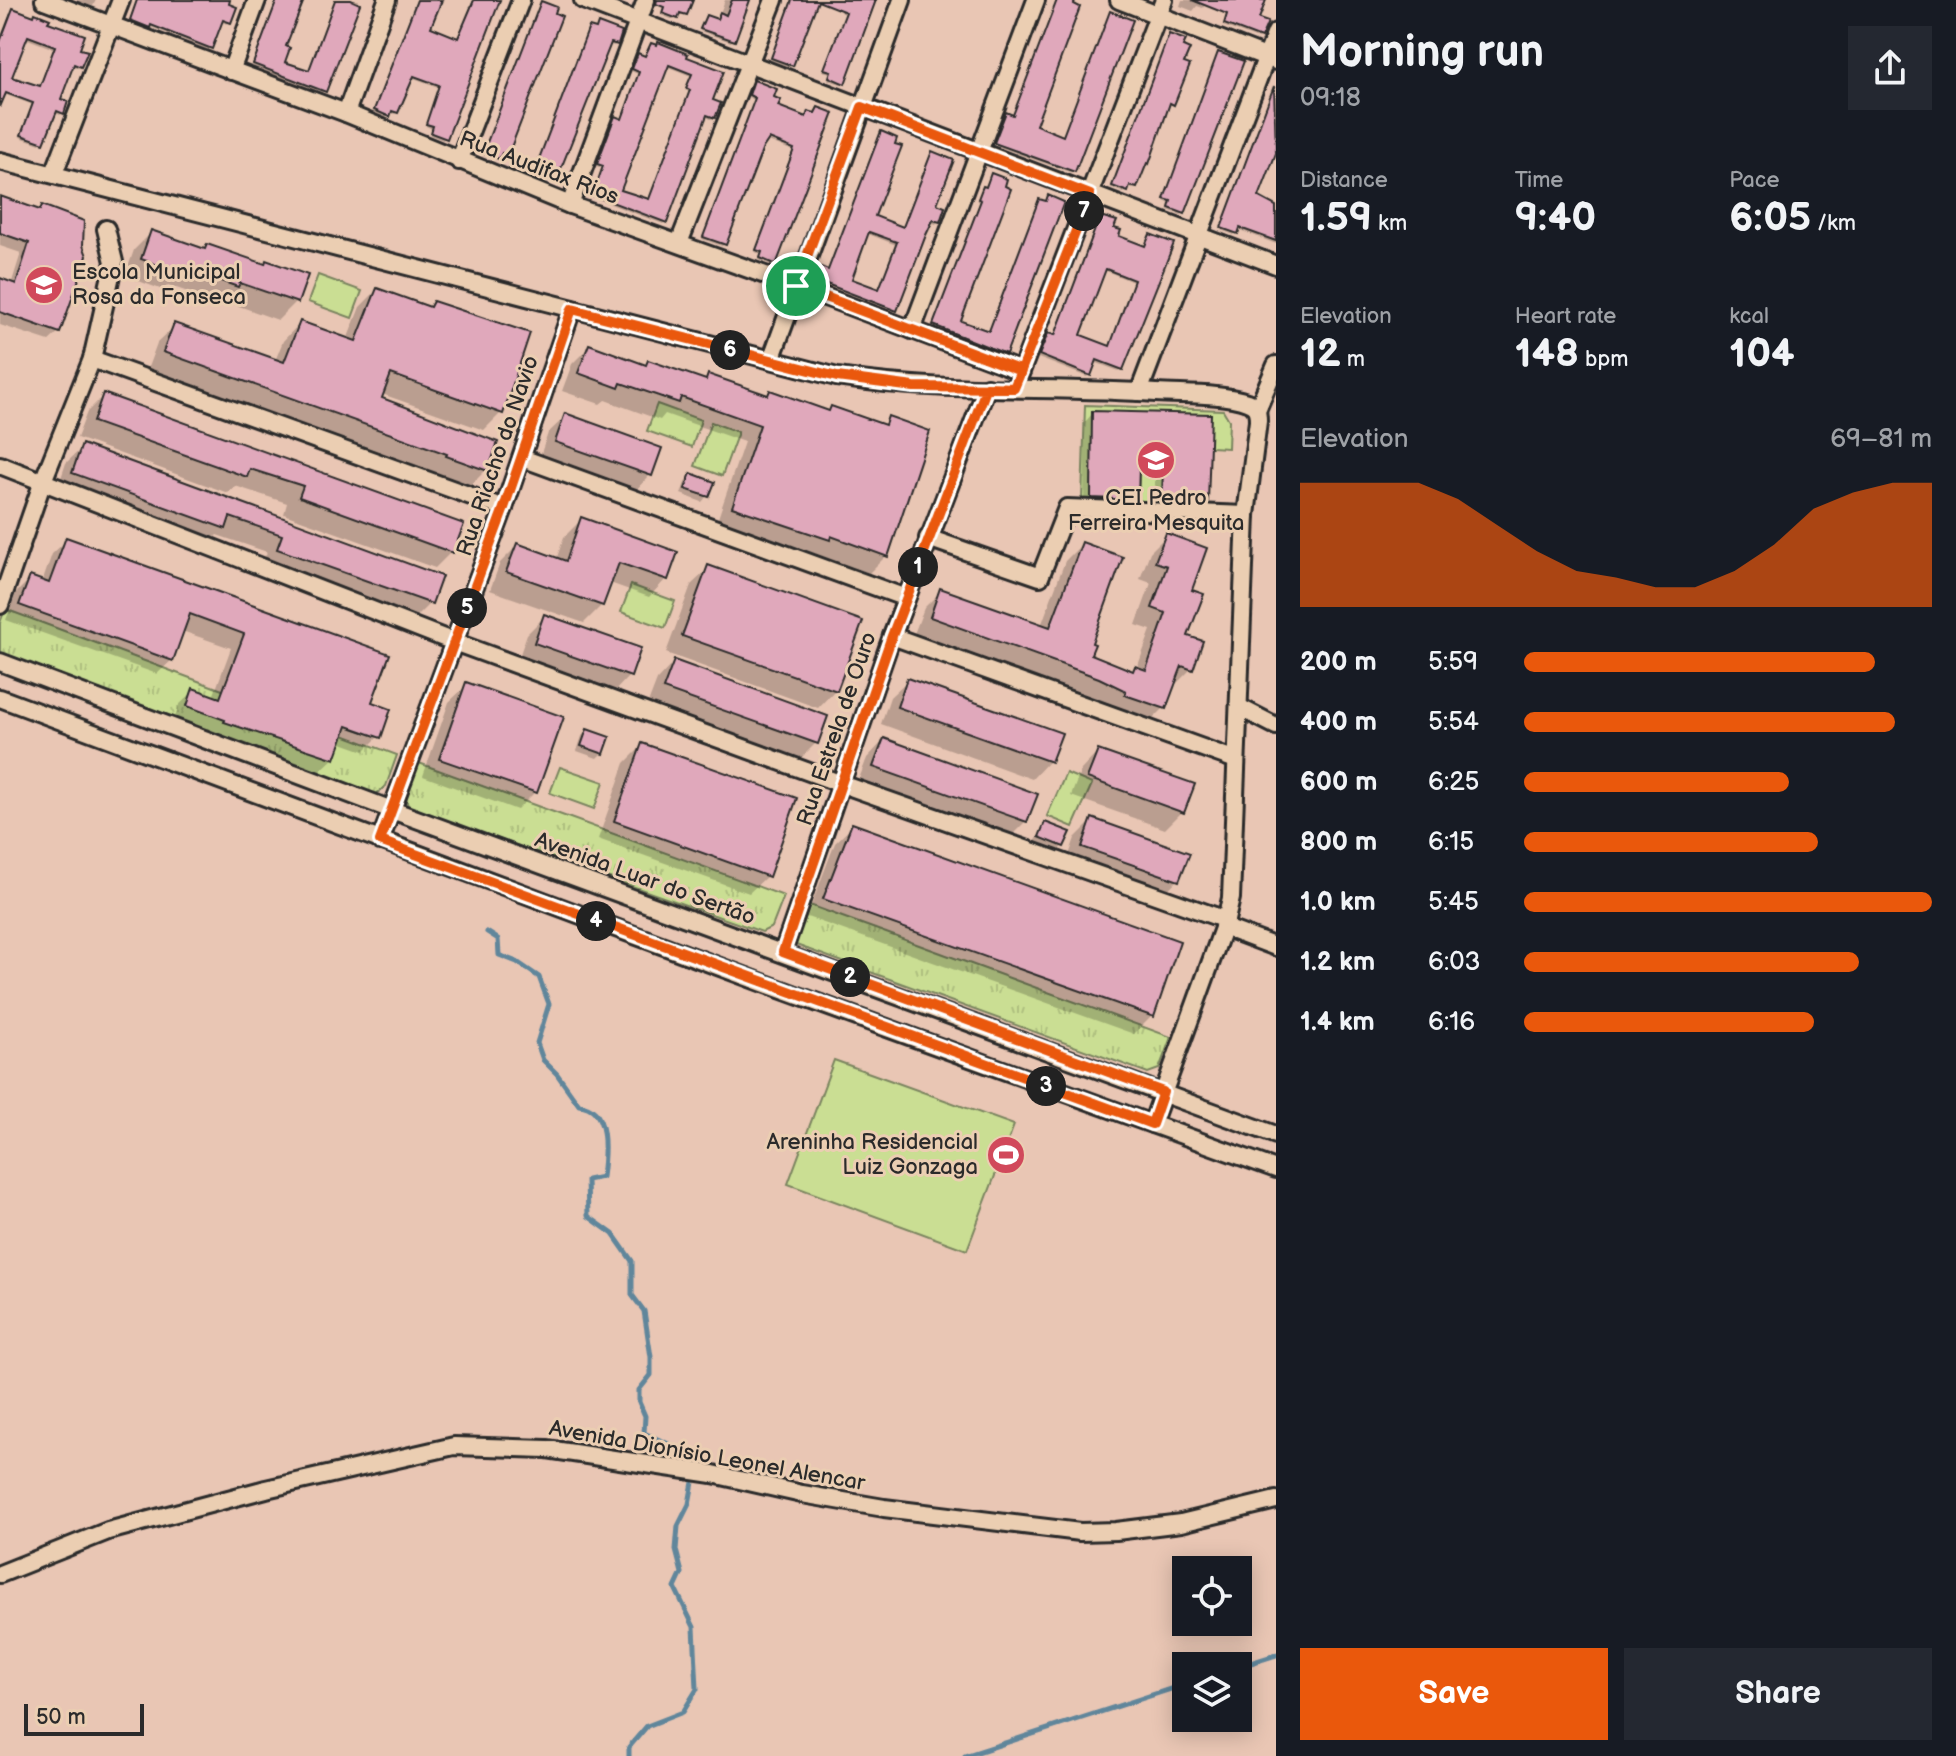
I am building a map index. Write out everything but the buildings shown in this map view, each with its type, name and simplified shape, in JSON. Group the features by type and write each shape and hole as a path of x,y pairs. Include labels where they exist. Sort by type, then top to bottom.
{"street":[{"name":"Rua Audifax Rios","path":"44,0 346,113 570,205 1021,371"},
{"path":"54,173 121,0"},
{"path":"231,71 257,0"},
{"path":"346,113 387,0"},
{"path":"459,161 521,0"},
{"path":"583,0 1276,265"},
{"path":"570,205 646,0"},
{"path":"679,243 774,0"},
{"path":"771,360 902,0"},
{"path":"912,330 1036,0"},
{"path":"1119,0 1161,8 1272,59"},
{"path":"1014,388 1161,8"},
{"path":"1139,392 1198,236 1272,59 1276,32"},
{"path":"0,161 837,377 914,387 1139,392 1239,400 1257,410"},
{"path":"0,605 43,481 92,359 114,262 106,229"},
{"name":"Rua Riacho do Navio","path":"380,841 504,508 572,309"},
{"path":"92,359 504,508"},
{"path":"1152,1124 1231,898 1246,515 1257,410 1276,365"},
{"name":"Rua Estrela de Ouro","path":"783,952 892,636 987,387"},
{"path":"522,458 906,598"},
{"path":"0,465 454,642 1224,923 1276,947"},
{"path":"928,538 1040,577 1067,508 1246,515"},
{"path":"892,636 1236,760"},
{"name":"Avenida Luar do Sertão","path":"0,662 392,810 1276,1135"},
{"path":"0,698 380,841 1276,1169"},
{"path":"1239,707 1276,726"},
{"name":"Avenida Dionísio Leonel Alencar","path":"0,1574 108,1531 266,1489 454,1446 547,1449 713,1474 884,1508 1080,1532 1181,1523 1276,1500"}],"green space":[{"path":"318,275 362,291 352,318 308,302"},
{"path":"657,404 701,420 692,447 647,431"},
{"path":"1085,405 1223,410 1229,420 1228,448 1210,447 1093,411 1092,498 1138,500 1139,466 1163,466 1163,501 1208,502 1208,505 1082,501"},
{"path":"711,422 738,432 722,476 695,466"},
{"path":"631,585 675,601 665,628 621,612"},
{"path":"5,609 397,755 386,786 376,794 0,653 0,623"},
{"path":"419,763 784,896 772,927 762,932 408,807 406,797"},
{"path":"560,767 604,782 594,809 550,793"},
{"path":"1066,773 1092,784 1073,827 1047,816"},
{"path":"804,903 1171,1037 1159,1069 1148,1073 796,945 794,937"},
{"path":"834,1060 1014,1125 967,1250 788,1184"}],"waterway":[{"path":"487,932 498,939 499,955 517,962 539,977 549,1004 537,1043 543,1060 579,1105 589,1108 601,1122 604,1144 602,1177 587,1180 588,1216 613,1234 632,1261 632,1295 644,1311 651,1357 651,1375 639,1390 639,1402 645,1416 644,1433 690,1456"},
{"path":"629,1756 629,1747 647,1726 683,1712 697,1689 694,1627 675,1588 682,1573 676,1550 678,1526 689,1504 693,1482"},
{"path":"1252,1663 1276,1655"},
{"path":"965,1756 1172,1689"}],"place":[{"name":"Escola Municipal Rosa da Fonseca","path":"44,285"},
{"name":"CEI Pedro Ferreira Mesquita","path":"1156,460"},
{"name":"Areninha Residencial Luiz Gonzaga","path":"1006,1155"}],"route":[{"path":"796,286 862,107 1090,195 1014,388 987,387 914,387 837,377 572,309 504,508 380,841 1152,1124 1163,1092 783,952 892,636 987,387 1014,388 1021,371 796,286"}]}
